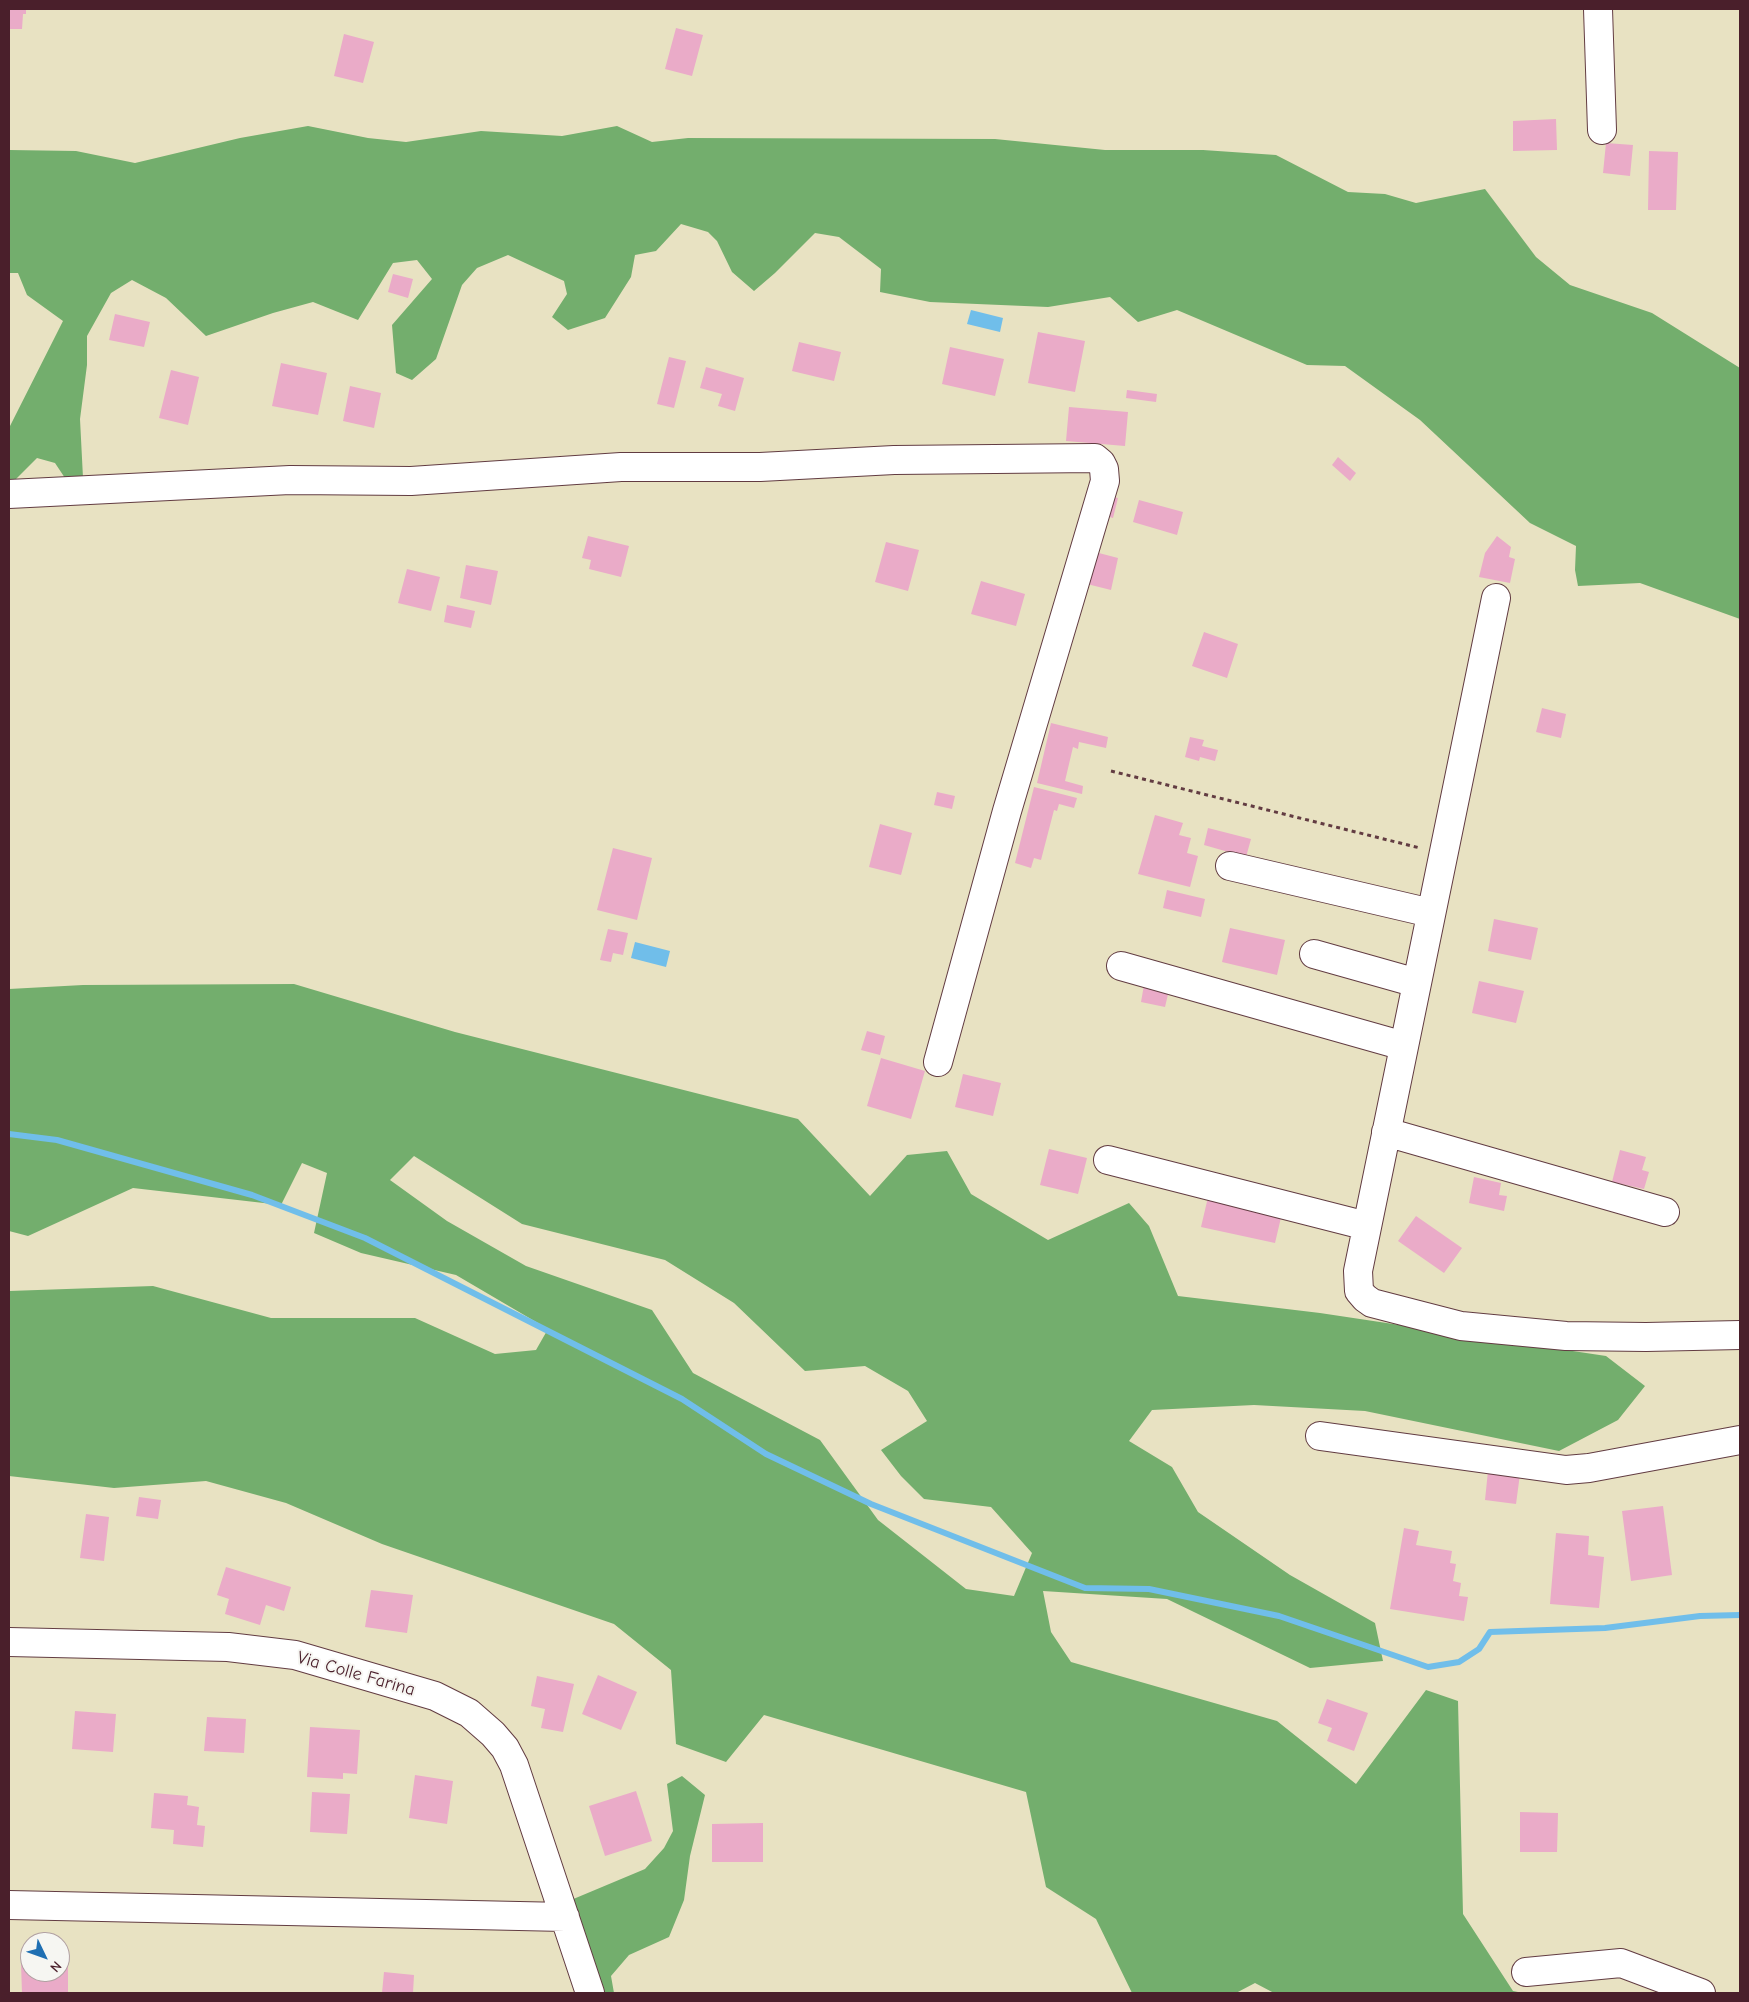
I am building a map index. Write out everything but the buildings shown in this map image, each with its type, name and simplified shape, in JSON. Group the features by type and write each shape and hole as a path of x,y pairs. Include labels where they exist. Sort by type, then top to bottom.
{"street":[{"path":"1598,9 1602,130"},
{"path":"9,494 290,480 411,481 621,467 760,467 894,460 1095,458 1104,469 1104,481 1007,811 938,1062"},
{"path":"1496,598 1367,1226 1357,1279 1362,1295 1372,1303 1461,1326 1566,1336 1740,1335"},
{"path":"1230,866 1431,913"},
{"path":"1314,954 1417,983"},
{"path":"1121,966 1404,1046"},
{"path":"1386,1132 1665,1212"},
{"path":"1108,1160 1367,1226"},
{"path":"1320,1436 1566,1470 1589,1468 1740,1440"},
{"name":"Via Colle Farina","path":"9,1642 228,1647 295,1655 447,1701 469,1713 482,1723 505,1748 519,1778 590,1993"},
{"path":"9,1905 565,1917"},
{"path":"1526,1972 1622,1963 1701,1993"}],"path":[{"path":"1111,771 1443,854"}],"green space":[{"path":"308,126 368,138 406,142 481,131 562,136 617,126 652,142 688,138 995,139 1105,150 1203,150 1276,155 1348,192 1385,194 1416,203 1485,189 1536,257 1570,285 1652,313 1740,368 1740,619 1640,583 1578,586 1575,570 1576,546 1530,523 1420,420 1345,366 1307,365 1177,310 1138,322 1110,297 1048,307 930,302 880,292 881,269 839,237 815,233 754,291 732,272 717,241 708,232 681,224 656,251 635,255 631,277 605,318 568,330 552,317 567,294 564,281 508,255 477,268 462,285 436,359 412,380 396,373 392,325 432,279 417,260 393,263 358,320 313,302 273,313 206,336 166,298 132,280 111,293 87,336 87,365 80,419 83,478 67,481 55,463 37,458 13,482 9,481 9,428 63,321 27,295 18,273 9,273 9,150 76,151 135,163 240,138"},
{"path":"294,984 455,1032 798,1119 870,1196 907,1155 947,1151 971,1194 1048,1240 1129,1203 1149,1226 1178,1296 1320,1313 1606,1356 1645,1386 1618,1420 1559,1451 1365,1411 1254,1405 1152,1410 1129,1441 1172,1467 1198,1512 1290,1575 1375,1623 1383,1661 1310,1668 1167,1599 1043,1591 1051,1632 1071,1662 1277,1721 1356,1784 1426,1690 1458,1701 1463,1914 1513,1991 1523,1993 1274,1993 1255,1983 1236,1993 1132,1993 1096,1919 1046,1887 1026,1792 764,1715 726,1762 676,1744 671,1670 614,1624 382,1544 286,1503 206,1481 114,1488 9,1476 9,1291 153,1286 271,1318 415,1318 495,1354 536,1350 548,1329 456,1275 361,1253 314,1233 327,1173 302,1163 281,1205 133,1188 28,1236 9,1231 9,989 83,985","holes":["414,1156 522,1224 665,1260 734,1303 805,1371 865,1366 908,1391 927,1421 881,1450 901,1476 924,1499 991,1507 1032,1553 1014,1596 966,1589 878,1520 820,1440 693,1373 652,1310 526,1266 447,1221 390,1180"]},
{"path":"682,1776 705,1795 690,1856 684,1900 669,1937 629,1955 611,1976 614,1993 599,1993 571,1900 645,1869 664,1848 673,1831 667,1784"}],"water":[{"path":"971,310 1003,318 1000,332 967,324"},
{"path":"635,942 670,951 666,967 631,958"}],"waterway":[{"path":"9,1134 57,1140 252,1195 365,1238 682,1399 766,1454 871,1504 1085,1588 1149,1589 1279,1616 1428,1667 1459,1662 1479,1649 1490,1632 1605,1628 1700,1616 1740,1615"}]}
